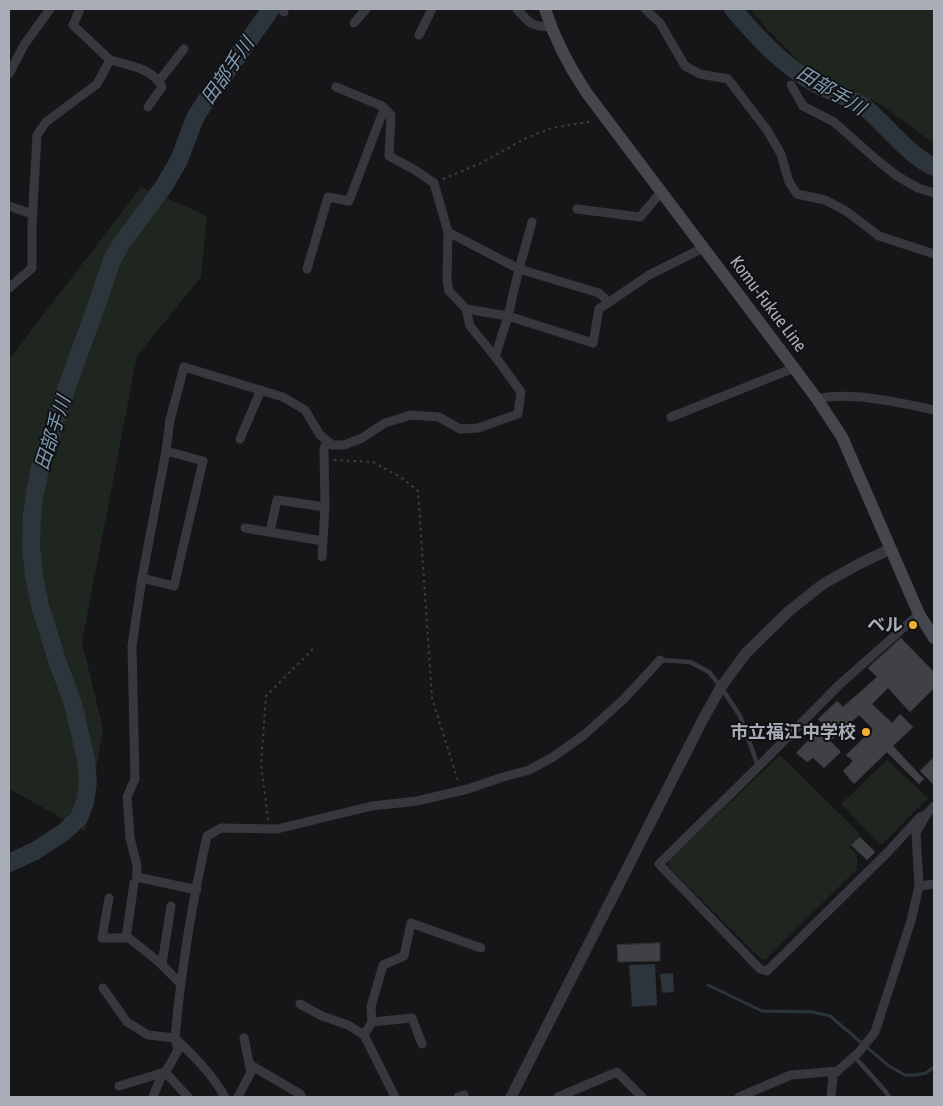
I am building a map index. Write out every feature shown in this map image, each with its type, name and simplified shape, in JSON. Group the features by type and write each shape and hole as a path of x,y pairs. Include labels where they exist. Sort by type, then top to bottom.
{"main road":[{"name":"Komu-Fukue Line","path":"545,9 567,63 586,92 794,368 842,437 918,614 934,638"}],"street":[{"path":"9,74 24,44 50,9"},
{"path":"80,9 74,25 110,60 142,69 159,81 162,87 148,108"},
{"path":"354,23 366,9"},
{"path":"419,35 432,9"},
{"path":"517,9 528,22 537,27 551,27"},
{"path":"645,9 660,23 685,66 700,74 728,79 767,130 781,154 789,182 797,194 825,200 846,211 879,236 934,254"},
{"path":"159,81 184,48"},
{"path":"9,288 32,268 32,214 37,135 46,122 97,84 110,60"},
{"path":"791,85 802,106 834,122 897,176 918,188 934,193"},
{"path":"196,890 137,876 138,865 130,838 127,797 135,779 132,646 170,420 184,367 283,397 305,410 320,435 332,445 344,445 362,438 385,423 411,415 439,417 460,429 478,428 518,414 521,392 470,326 466,309 449,291 446,280 448,232 434,183 389,156 391,115 382,106 336,87"},
{"path":"307,269 328,197 349,201 384,109"},
{"path":"577,209 640,217 661,192"},
{"path":"9,206 32,214"},
{"path":"495,357 508,316 532,222"},
{"path":"448,232 519,270 598,293 610,302"},
{"path":"466,309 508,316 593,343 599,309 649,275 703,248"},
{"path":"671,417 794,368"},
{"path":"240,439 261,390"},
{"path":"817,399 856,397 934,410"},
{"path":"322,557 326,507 324,450 327,441"},
{"path":"142,578 174,586 203,461 166,451"},
{"path":"270,532 277,500 326,507"},
{"path":"245,528 323,542"},
{"path":"511,1097 702,721 722,687 746,653 773,625 803,599 840,574 890,549"},
{"path":"918,614 839,685 659,864 760,969 767,972 887,853 920,817 926,815"},
{"path":"153,1097 161,1077 178,1050 175,1038 180,982 207,836 220,828 277,829 372,806 417,801 529,770 553,757 584,735 624,699 660,660"},
{"path":"831,1097 833,1075 876,1032 911,921 919,886 916,833 926,815 934,806"},
{"path":"126,938 134,883"},
{"path":"919,886 934,884"},
{"path":"109,898 102,938 129,938 162,964 180,982"},
{"path":"162,964 171,906"},
{"path":"364,1035 372,1022 371,1007 383,965 404,956 411,923 481,948"},
{"path":"103,988 127,1022 148,1035 175,1038 196,1058 218,1084 225,1097"},
{"path":"300,1004 322,1016 348,1025 364,1035 395,1097"},
{"path":"372,1022 412,1018 422,1044"},
{"path":"238,1097 251,1072 244,1038"},
{"path":"250,1064 302,1097"},
{"path":"739,1097 791,1075 838,1071"},
{"path":"119,1086 165,1072"},
{"path":"165,1072 188,1097"},
{"path":"558,1097 617,1072 642,1097"}],"lane":[{"path":"660,660 690,662 709,672 722,687 740,716 758,767"},
{"path":"854,1056 886,1092 888,1097"}],"path":[{"path":"434,183 479,164 526,138 552,128 605,118"},
{"path":"324,460 373,462 402,478 418,491 432,698 461,790"},
{"path":"270,829 261,763 266,696 314,648"}],"shaded area":[{"path":"750,9 934,9 934,144 883,106 808,70"},
{"path":"141,187 207,216 201,277 137,356 82,642 103,729 85,831 9,789 9,355 11,357"},
{"path":"780,755 860,834 849,846 857,855 857,869 766,959 762,960 668,866 669,860"},
{"path":"887,760 928,798 881,845 841,804"},
{"path":"655,964 657,1005 632,1007 629,965"},
{"path":"673,973 674,992 662,993 660,974"}],"building":[{"path":"901,638 934,672 934,688 910,712 888,688 872,704 892,723 900,714 913,727 893,746 924,779 919,784 887,752 854,784 843,771 853,761 846,755 873,729 859,715 830,741 841,752 824,768 813,758 807,762 796,753 823,725 818,719 837,701 843,707 877,677 868,668"},
{"path":"934,757 934,785 920,771"},
{"path":"860,837 875,852 867,860 851,845"},
{"path":"660,943 660,961 618,962 617,945"}],"waterway":[{"name":"田部手川","path":"9,863 35,851 64,832 79,818 85,802 88,782 86,759 73,704 40,606 34,576 31,545 32,515 41,463 112,260 121,244 164,186 179,160 195,118 205,102 271,9"},
{"name":"田部手川","path":"733,9 760,40 780,59 814,83 849,98 868,110 915,155 934,167"},
{"path":"708,985 762,1011 813,1012 830,1016 889,1066 905,1075 926,1073 934,1067"}],"place":[{"name":"ベル","path":"913,625"},
{"name":"市立福江中学校","path":"866,732"}]}
